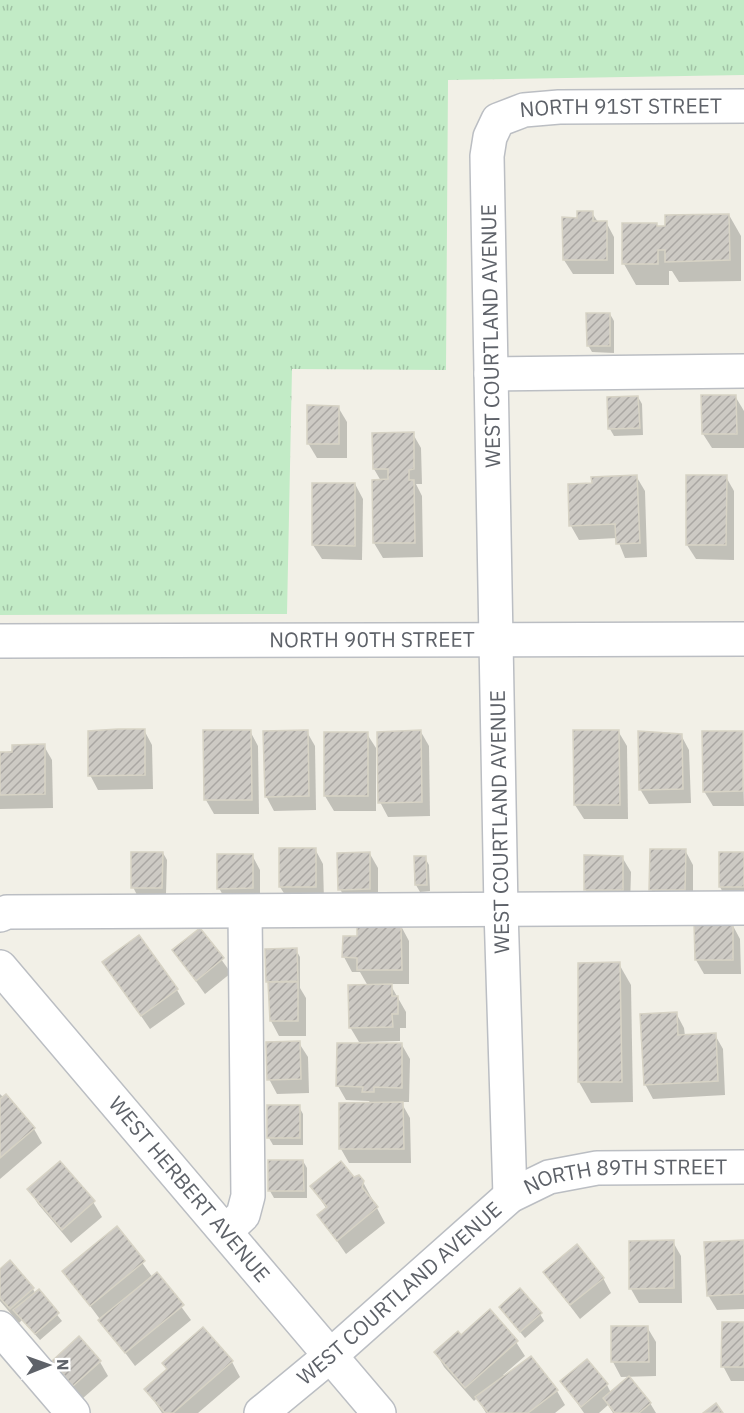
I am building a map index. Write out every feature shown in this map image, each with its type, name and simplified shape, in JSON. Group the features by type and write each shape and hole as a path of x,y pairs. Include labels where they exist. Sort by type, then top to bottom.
{"street":[{"name":"NORTH 91ST STREET","path":"498,120 524,110 560,107 744,106"},
{"name":"WEST COURTLAND AVENUE","path":"261,1413 330,1356 510,1196 501,910 488,156 490,137 498,120"},
{"path":"491,374 744,371"},
{"name":"NORTH 90TH STREET","path":"0,641 744,639"},
{"path":"0,915 7,912 744,908"},
{"path":"226,1231 243,1215 248,1196 245,912"},
{"name":"WEST HERBERT AVENUE","path":"0,967 379,1413"},
{"name":"NORTH 89TH STREET","path":"510,1196 549,1177 597,1168 744,1167"},
{"path":"0,1328 73,1413"}],"green space":[{"path":"0,0 744,0 744,75 448,80 446,370 292,369 287,614 0,615"}],"building":[{"path":"577,211 593,211 593,221 607,221 607,260 563,260 562,217 577,218"},
{"path":"729,214 730,260 665,262 665,250 658,250 658,264 622,264 622,223 657,223 657,226 665,226 665,215"},
{"path":"586,313 610,313 610,346 587,346"},
{"path":"701,395 736,395 737,434 702,434"},
{"path":"638,396 640,428 608,429 607,397"},
{"path":"307,405 339,406 339,444 307,444"},
{"path":"414,432 414,469 409,470 409,480 414,480 415,543 373,543 372,480 388,479 388,469 373,469 372,433"},
{"path":"637,475 640,543 616,544 615,524 569,526 568,484 592,483 591,477"},
{"path":"686,475 727,475 726,545 686,545"},
{"path":"312,483 355,483 355,546 312,545"},
{"path":"145,729 145,775 88,776 88,731"},
{"path":"203,730 251,730 252,800 204,800"},
{"path":"308,730 309,796 265,797 263,731"},
{"path":"421,730 422,802 378,803 377,732"},
{"path":"573,730 619,730 620,805 574,805"},
{"path":"638,731 682,734 683,789 639,790"},
{"path":"702,731 743,731 743,791 703,792"},
{"path":"324,732 368,732 368,796 324,796"},
{"path":"45,744 45,794 0,795 0,752 12,752 12,745"},
{"path":"279,848 316,848 316,887 279,887"},
{"path":"650,849 686,849 685,890 649,890"},
{"path":"131,852 163,852 162,888 131,888"},
{"path":"370,852 370,889 338,890 337,853"},
{"path":"719,852 744,852 744,887 719,887"},
{"path":"217,854 253,854 253,888 217,889"},
{"path":"584,855 623,856 623,890 584,890"},
{"path":"414,856 426,856 427,885 415,885"},
{"path":"694,923 733,923 733,960 695,960"},
{"path":"357,925 401,925 402,970 357,970 357,958 342,957 343,936 357,936"},
{"path":"200,928 224,958 196,981 172,950"},
{"path":"139,935 178,989 141,1016 102,962"},
{"path":"297,948 298,981 266,982 265,949"},
{"path":"620,962 622,1082 578,1082 578,963"},
{"path":"268,982 298,982 298,1021 270,1021"},
{"path":"392,984 392,996 398,996 398,1014 392,1014 393,1027 349,1028 348,985"},
{"path":"677,1012 678,1035 716,1033 718,1081 644,1085 640,1014"},
{"path":"300,1041 301,1079 267,1080 266,1042"},
{"path":"337,1043 402,1043 402,1088 374,1087 374,1092 362,1092 363,1087 336,1086"},
{"path":"6,1094 35,1128 0,1158 0,1099"},
{"path":"403,1102 404,1149 339,1149 339,1103"},
{"path":"267,1105 300,1105 300,1138 267,1138"},
{"path":"268,1160 303,1160 304,1191 268,1191"},
{"path":"60,1161 95,1201 62,1230 27,1189"},
{"path":"341,1161 354,1177 359,1175 364,1181 362,1187 378,1207 337,1241 317,1215 327,1207 310,1186"},
{"path":"117,1226 145,1261 90,1306 62,1271"},
{"path":"674,1240 674,1288 629,1289 629,1241"},
{"path":"744,1240 744,1294 707,1296 704,1242"},
{"path":"577,1244 604,1278 570,1305 543,1272"},
{"path":"10,1260 34,1288 10,1309 0,1298 0,1269"},
{"path":"157,1272 184,1305 125,1353 98,1320"},
{"path":"520,1288 542,1313 520,1332 499,1307"},
{"path":"39,1289 59,1313 35,1334 13,1310"},
{"path":"490,1309 518,1341 465,1388 434,1352 458,1331 461,1335"},
{"path":"722,1322 744,1322 744,1367 721,1367"},
{"path":"611,1326 648,1326 649,1362 611,1362"},
{"path":"203,1327 233,1361 173,1413 165,1413 144,1389 167,1369 162,1363"},
{"path":"79,1336 101,1361 73,1386 52,1361"},
{"path":"531,1356 558,1390 528,1413 488,1413 475,1397"},
{"path":"587,1359 608,1384 581,1407 560,1381"},
{"path":"629,1376 651,1403 639,1413 615,1413 603,1398"},
{"path":"716,1403 723,1413 703,1413"}]}
